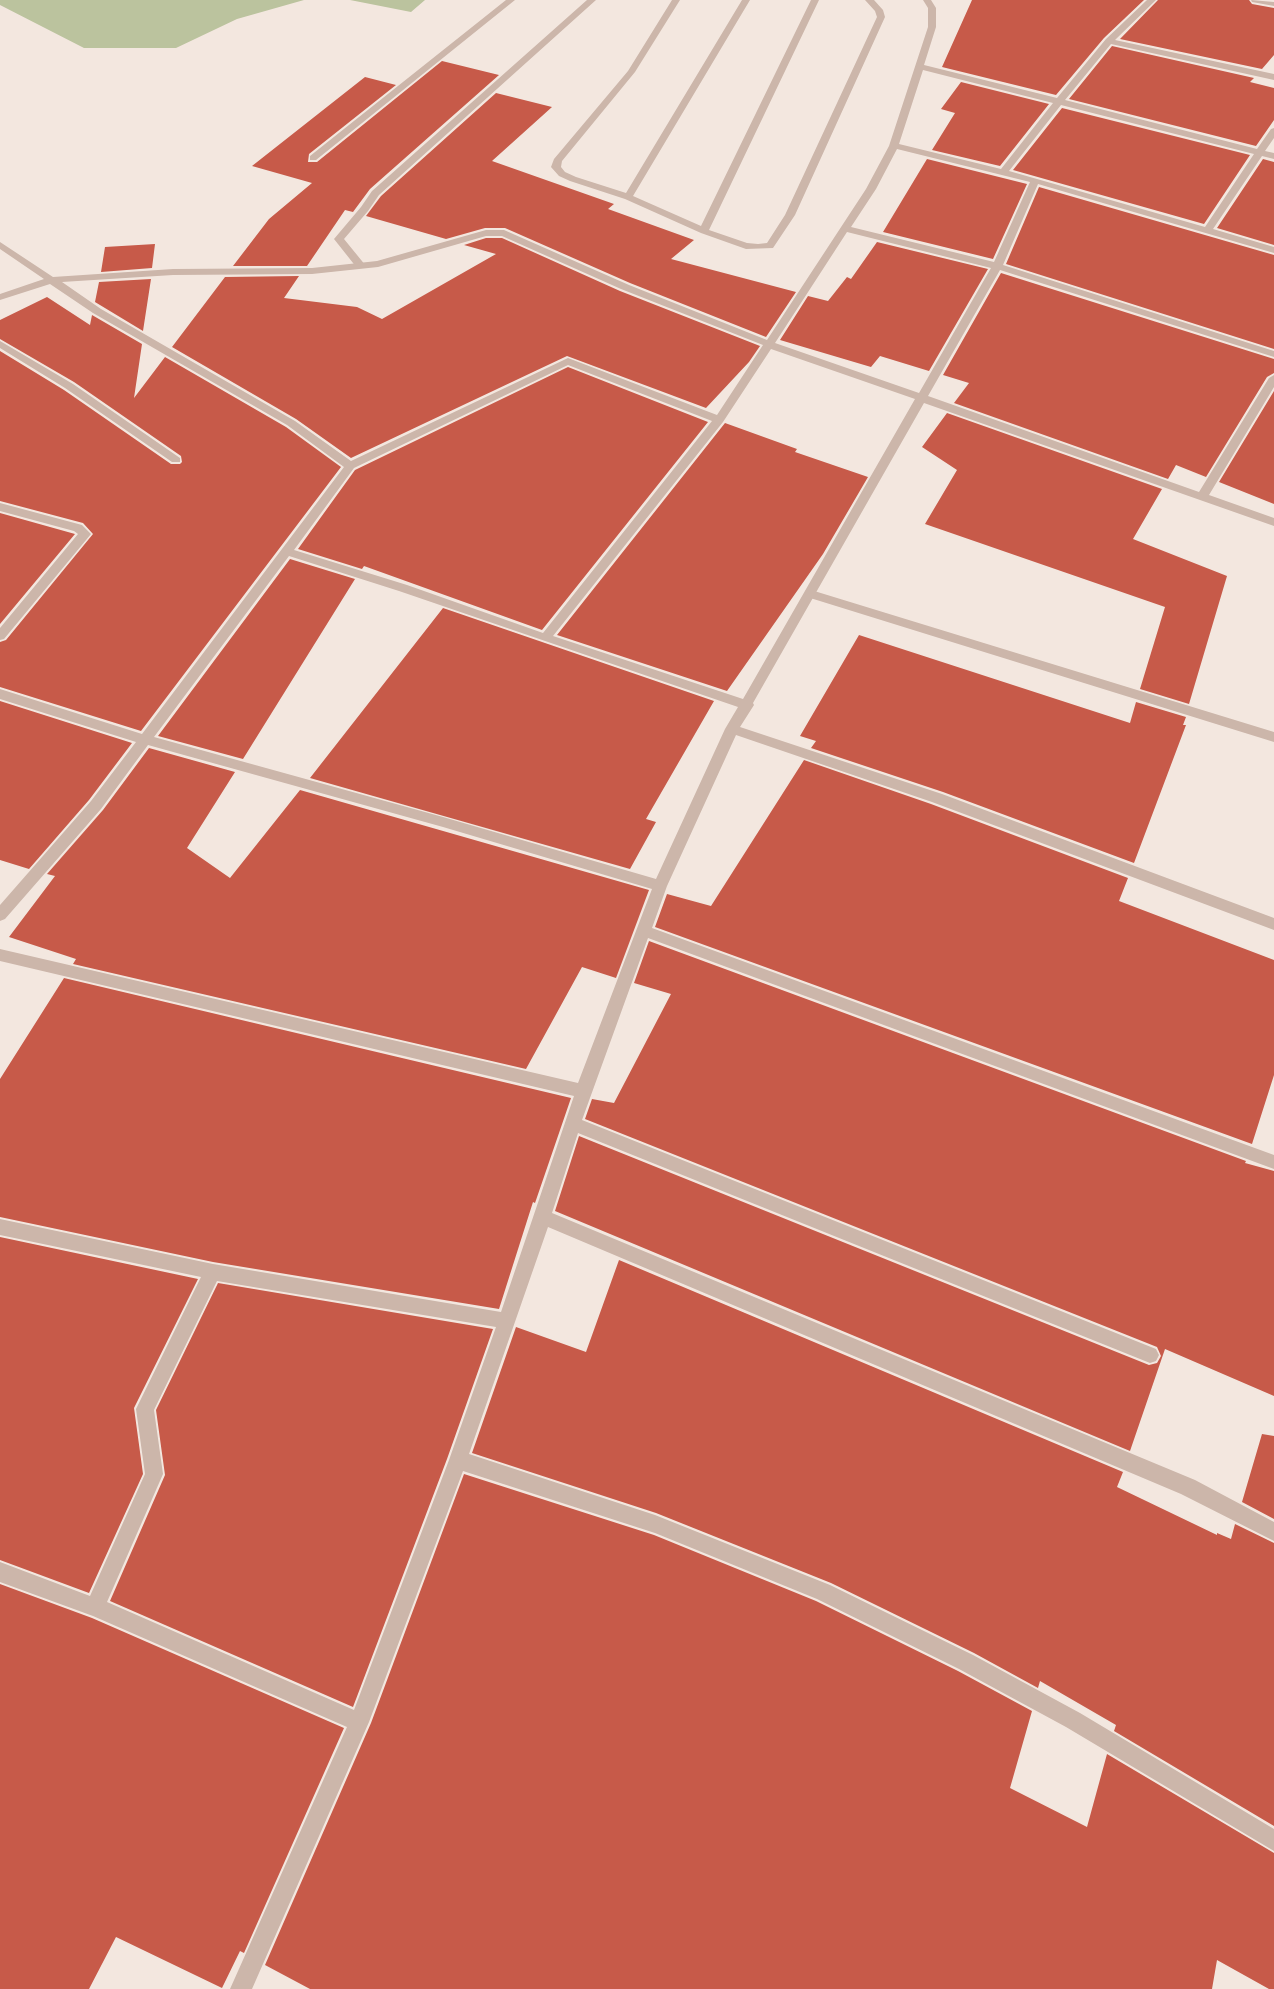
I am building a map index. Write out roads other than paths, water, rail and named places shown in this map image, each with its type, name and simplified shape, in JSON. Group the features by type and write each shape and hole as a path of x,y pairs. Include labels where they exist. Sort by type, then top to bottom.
{"street":[{"path":"313,158 511,0"},
{"path":"361,266 339,239 365,209 375,193 592,0"},
{"path":"676,0 630,72 557,161 556,167 562,174 573,179 628,197 704,231 746,246 770,246 790,215 881,17 879,10 869,0"},
{"path":"628,197 746,0"},
{"path":"704,231 815,0"},
{"path":"545,638 719,420 846,229 894,146 932,27 932,8 927,0"},
{"path":"1004,172 1109,41 1152,0"},
{"path":"1255,0 1274,4"},
{"path":"1109,41 1274,77"},
{"path":"919,66 1274,156"},
{"path":"1209,230 1258,152 1274,131"},
{"path":"894,146 1035,180 1274,250"},
{"path":"241,1989 359,1722 458,1460 543,1217 583,1090 660,886 732,729 748,705 997,266 1035,180"},
{"path":"846,229 997,266 1274,354"},
{"path":"0,297 51,280 173,272 312,271 361,266 412,255 486,233 504,233 625,287 771,345 1274,522"},
{"path":"0,245 97,311 291,423 350,465"},
{"path":"0,344 69,386 176,460"},
{"path":"0,915 96,805 147,740 285,550 350,465 568,361 719,420"},
{"path":"1202,497 1274,378"},
{"path":"0,507 78,528 85,534 0,636"},
{"path":"285,550 748,705"},
{"path":"811,594 1274,737"},
{"path":"0,693 147,740 443,822 660,886"},
{"path":"732,729 937,798 1274,924"},
{"path":"644,931 1274,1162"},
{"path":"0,955 583,1090"},
{"path":"573,1124 1150,1355"},
{"path":"543,1217 1188,1487 1274,1532"},
{"path":"0,1227 213,1272 507,1321"},
{"path":"95,1607 153,1474 145,1409 213,1272"},
{"path":"458,1460 655,1524 823,1592 966,1662 1073,1720 1274,1841"},
{"path":"0,1572 95,1607 359,1722"}]}
